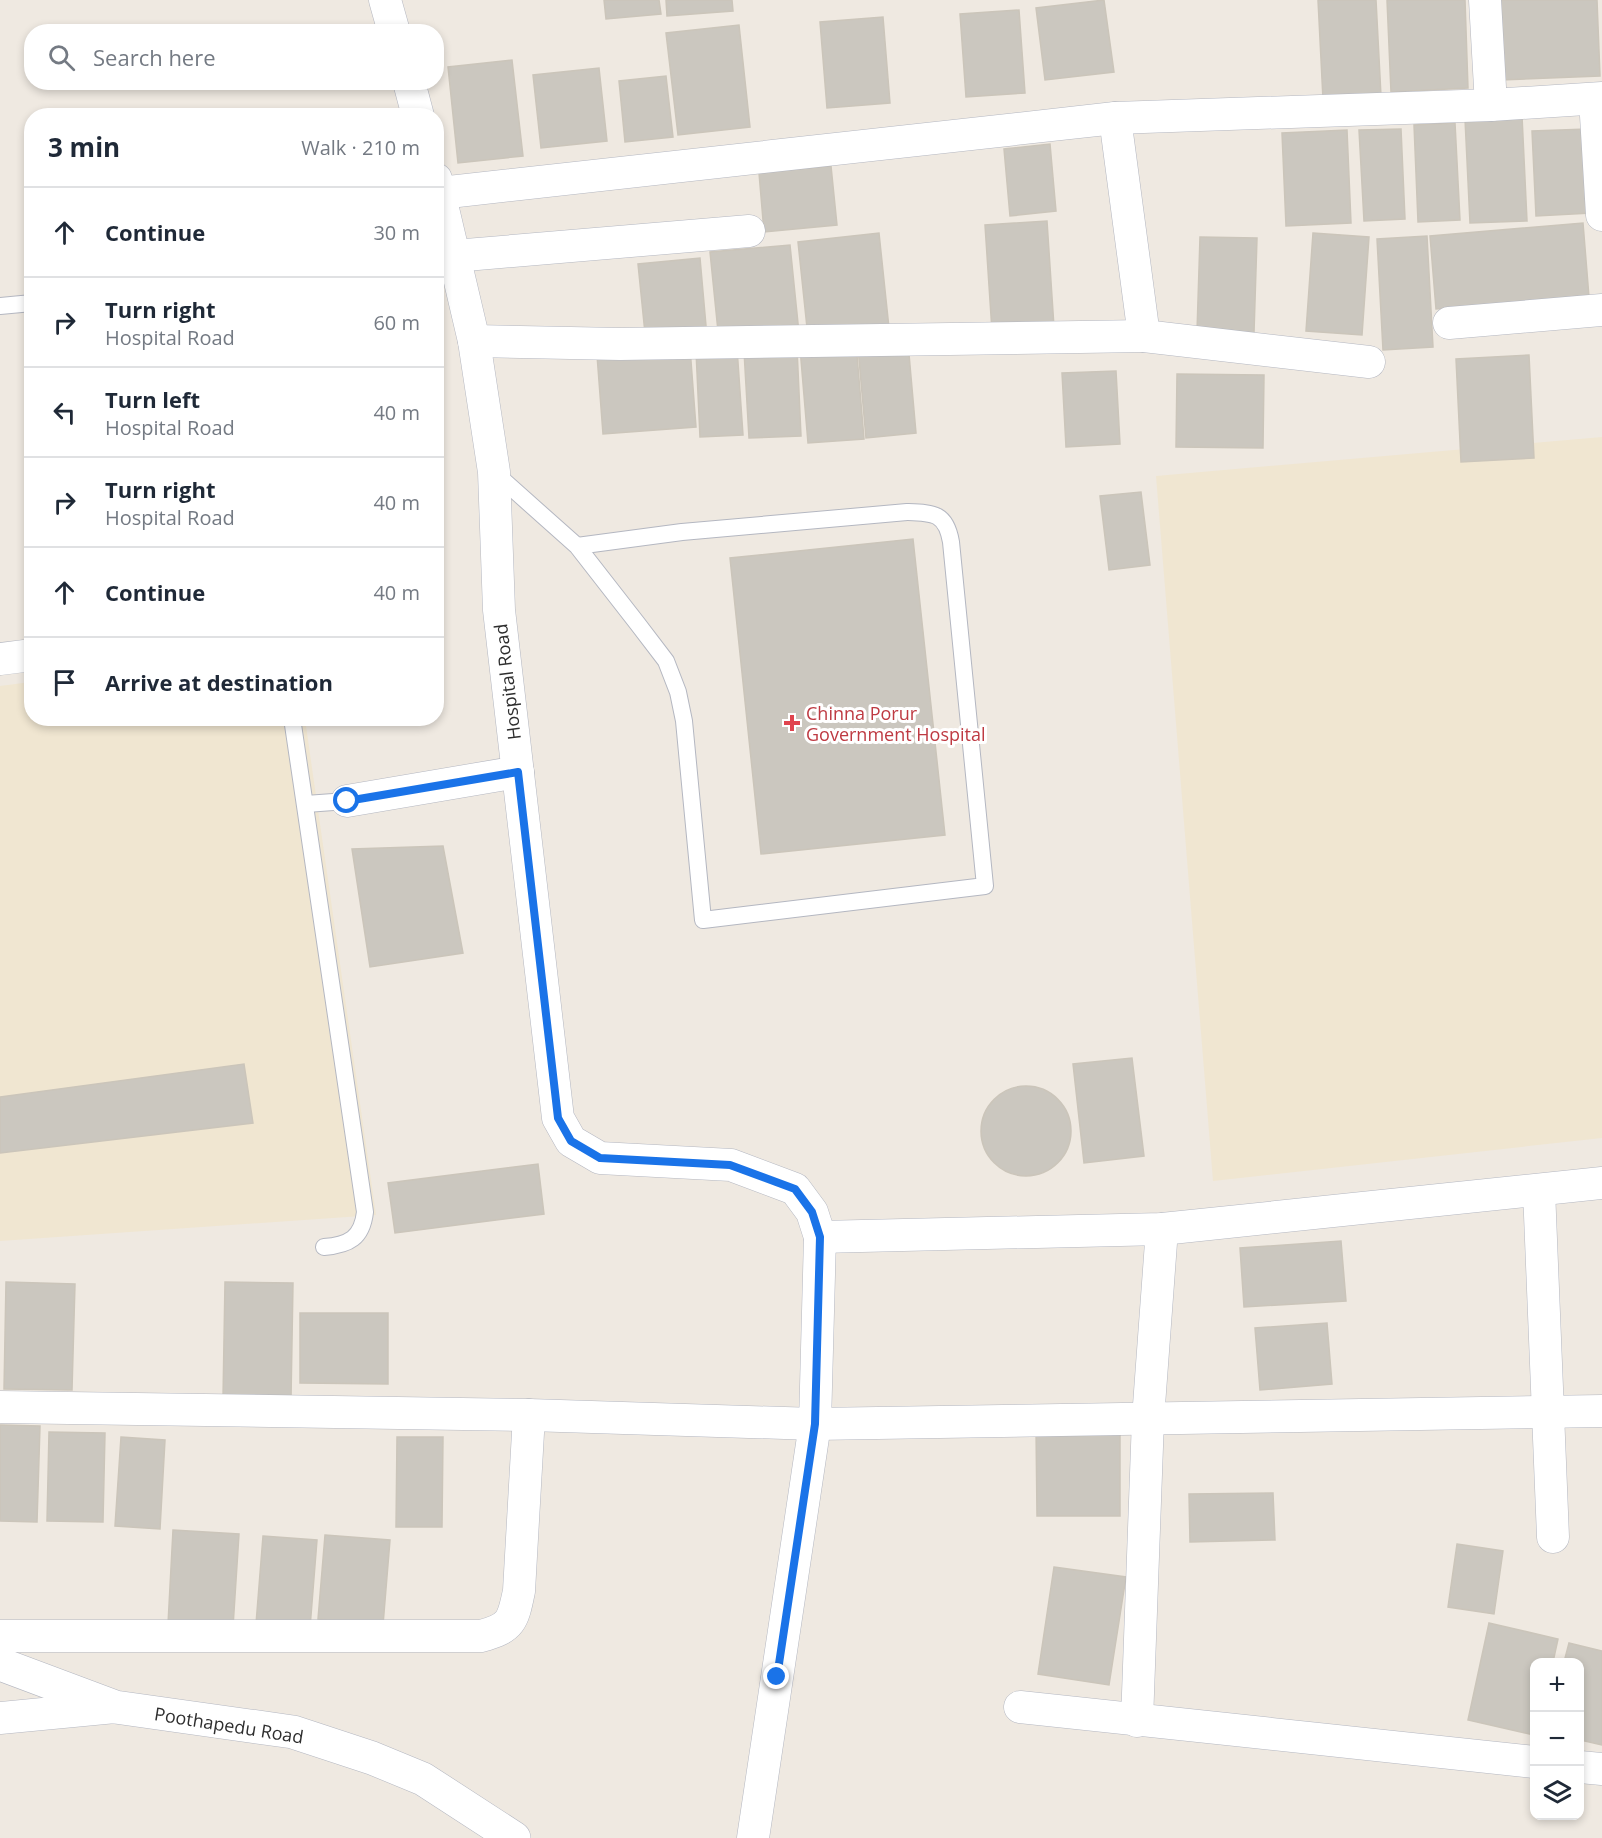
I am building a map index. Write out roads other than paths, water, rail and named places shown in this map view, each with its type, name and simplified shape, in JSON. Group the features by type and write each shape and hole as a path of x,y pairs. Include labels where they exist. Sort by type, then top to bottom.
{"street":[{"path":"385,0 392,24"},
{"path":"1485,0 1491,105"},
{"path":"411,90 416,108"},
{"path":"444,185 1115,118 1598,99 1602,215"},
{"path":"1115,118 1144,336"},
{"name":"Hospital Road","path":"444,212 474,341 494,472 499,610 558,1118 571,1141 600,1158 730,1165 795,1189 812,1212 820,1237 815,1424 753,1838"},
{"path":"454,256 749,231"},
{"path":"1449,323 1602,310"},
{"path":"474,341 620,344 1144,336 1369,362"},
{"path":"0,660 24,656"},
{"path":"347,801 518,772"},
{"path":"820,1237 1162,1229 1602,1183"},
{"path":"1539,1190 1546,1412 1553,1537"},
{"path":"1137,1721 1148,1419 1162,1229"},
{"path":"0,1407 529,1414 815,1424 1602,1411"},
{"path":"0,1636 481,1636 500,1631 513,1619 519,1591 529,1414"},
{"name":"Poothapedu Road","path":"0,1664 115,1707 293,1732 349,1750 423,1779 514,1838"},
{"path":"0,1718 115,1707"},
{"path":"1020,1707 1530,1762"},
{"path":"1584,1768 1602,1770"}],"lane":[{"path":"0,306 24,304"},
{"path":"494,472 577,546 666,661 678,692 684,721 703,920 985,886 948,525 933,513 908,512 682,532 577,546"},
{"path":"293,726 365,1212 364,1226 356,1238 342,1246 324,1247"},
{"path":"306,804 347,801"}],"place":[{"name":"Chinna Porur Government Hospital","path":"792,723"}]}
